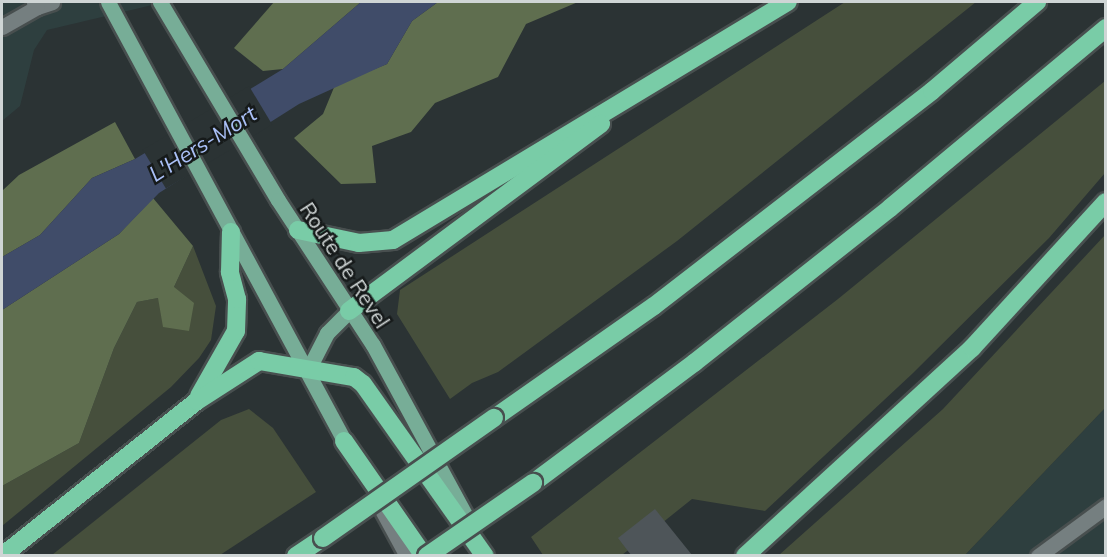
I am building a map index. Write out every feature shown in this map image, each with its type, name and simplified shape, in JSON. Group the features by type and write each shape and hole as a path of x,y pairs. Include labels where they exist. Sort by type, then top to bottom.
{"highway":[{"path":"298,230 359,243 393,240 663,74 788,2"},
{"path":"296,555 664,298 932,91 1037,2"},
{"path":"344,441 426,555 533,483 694,363 853,237 1106,28"},
{"path":"349,311 486,212 663,74"},
{"path":"745,555 972,348 1106,202"},
{"path":"197,401 236,331 237,299 230,272 231,232"},
{"path":"2,555 197,401 259,361 354,377 363,384 486,555"}],"main road":[{"path":"108,2 407,555"},
{"name":"Route de Revel","path":"160,2 278,200 373,345 486,555"},
{"path":"2,27 41,3"},
{"path":"308,370 327,333 349,311"},
{"path":"1038,555 1106,506"}],"shaded area":[{"path":"2,2 165,2 47,30 34,50 20,106 2,121"},
{"path":"1105,408 1105,555 965,555"}],"green space":[{"path":"274,2 361,2 283,69 263,71 234,48"},
{"path":"438,2 578,2 526,24 498,77 435,103 411,132 372,146 376,183 341,184 294,138 323,114 335,85 387,64 412,21"},
{"path":"845,2 976,2 677,241 498,372 472,383 450,399 397,314 400,290"},
{"path":"1105,81 1105,173 1049,238 912,374 765,511 692,499 622,555 543,555 531,537 838,299"},
{"path":"115,122 135,159 92,178 40,235 2,257 2,191 19,175"},
{"path":"153,198 193,246 174,287 194,303 189,331 163,327 158,298 137,302 114,348 79,443 2,486 2,310 119,234"},
{"path":"1105,235 1105,408 965,555 779,555 943,409"},
{"path":"193,246 216,306 211,340 199,358 171,387 2,526 2,486 79,443 114,348 137,302 158,298 174,287"},
{"path":"249,409 273,428 316,492 220,555 52,555 221,420"}],"water":[{"name":"L'Hers-Mort","path":"361,2 438,2 412,21 387,64 299,104 159,193 119,234 2,310 2,257 40,235 92,178 135,159 283,69"}],"pier":[{"path":"249,86 272,125 166,188 143,150"}],"building":[{"path":"655,509 692,555 631,555 618,538"}]}
